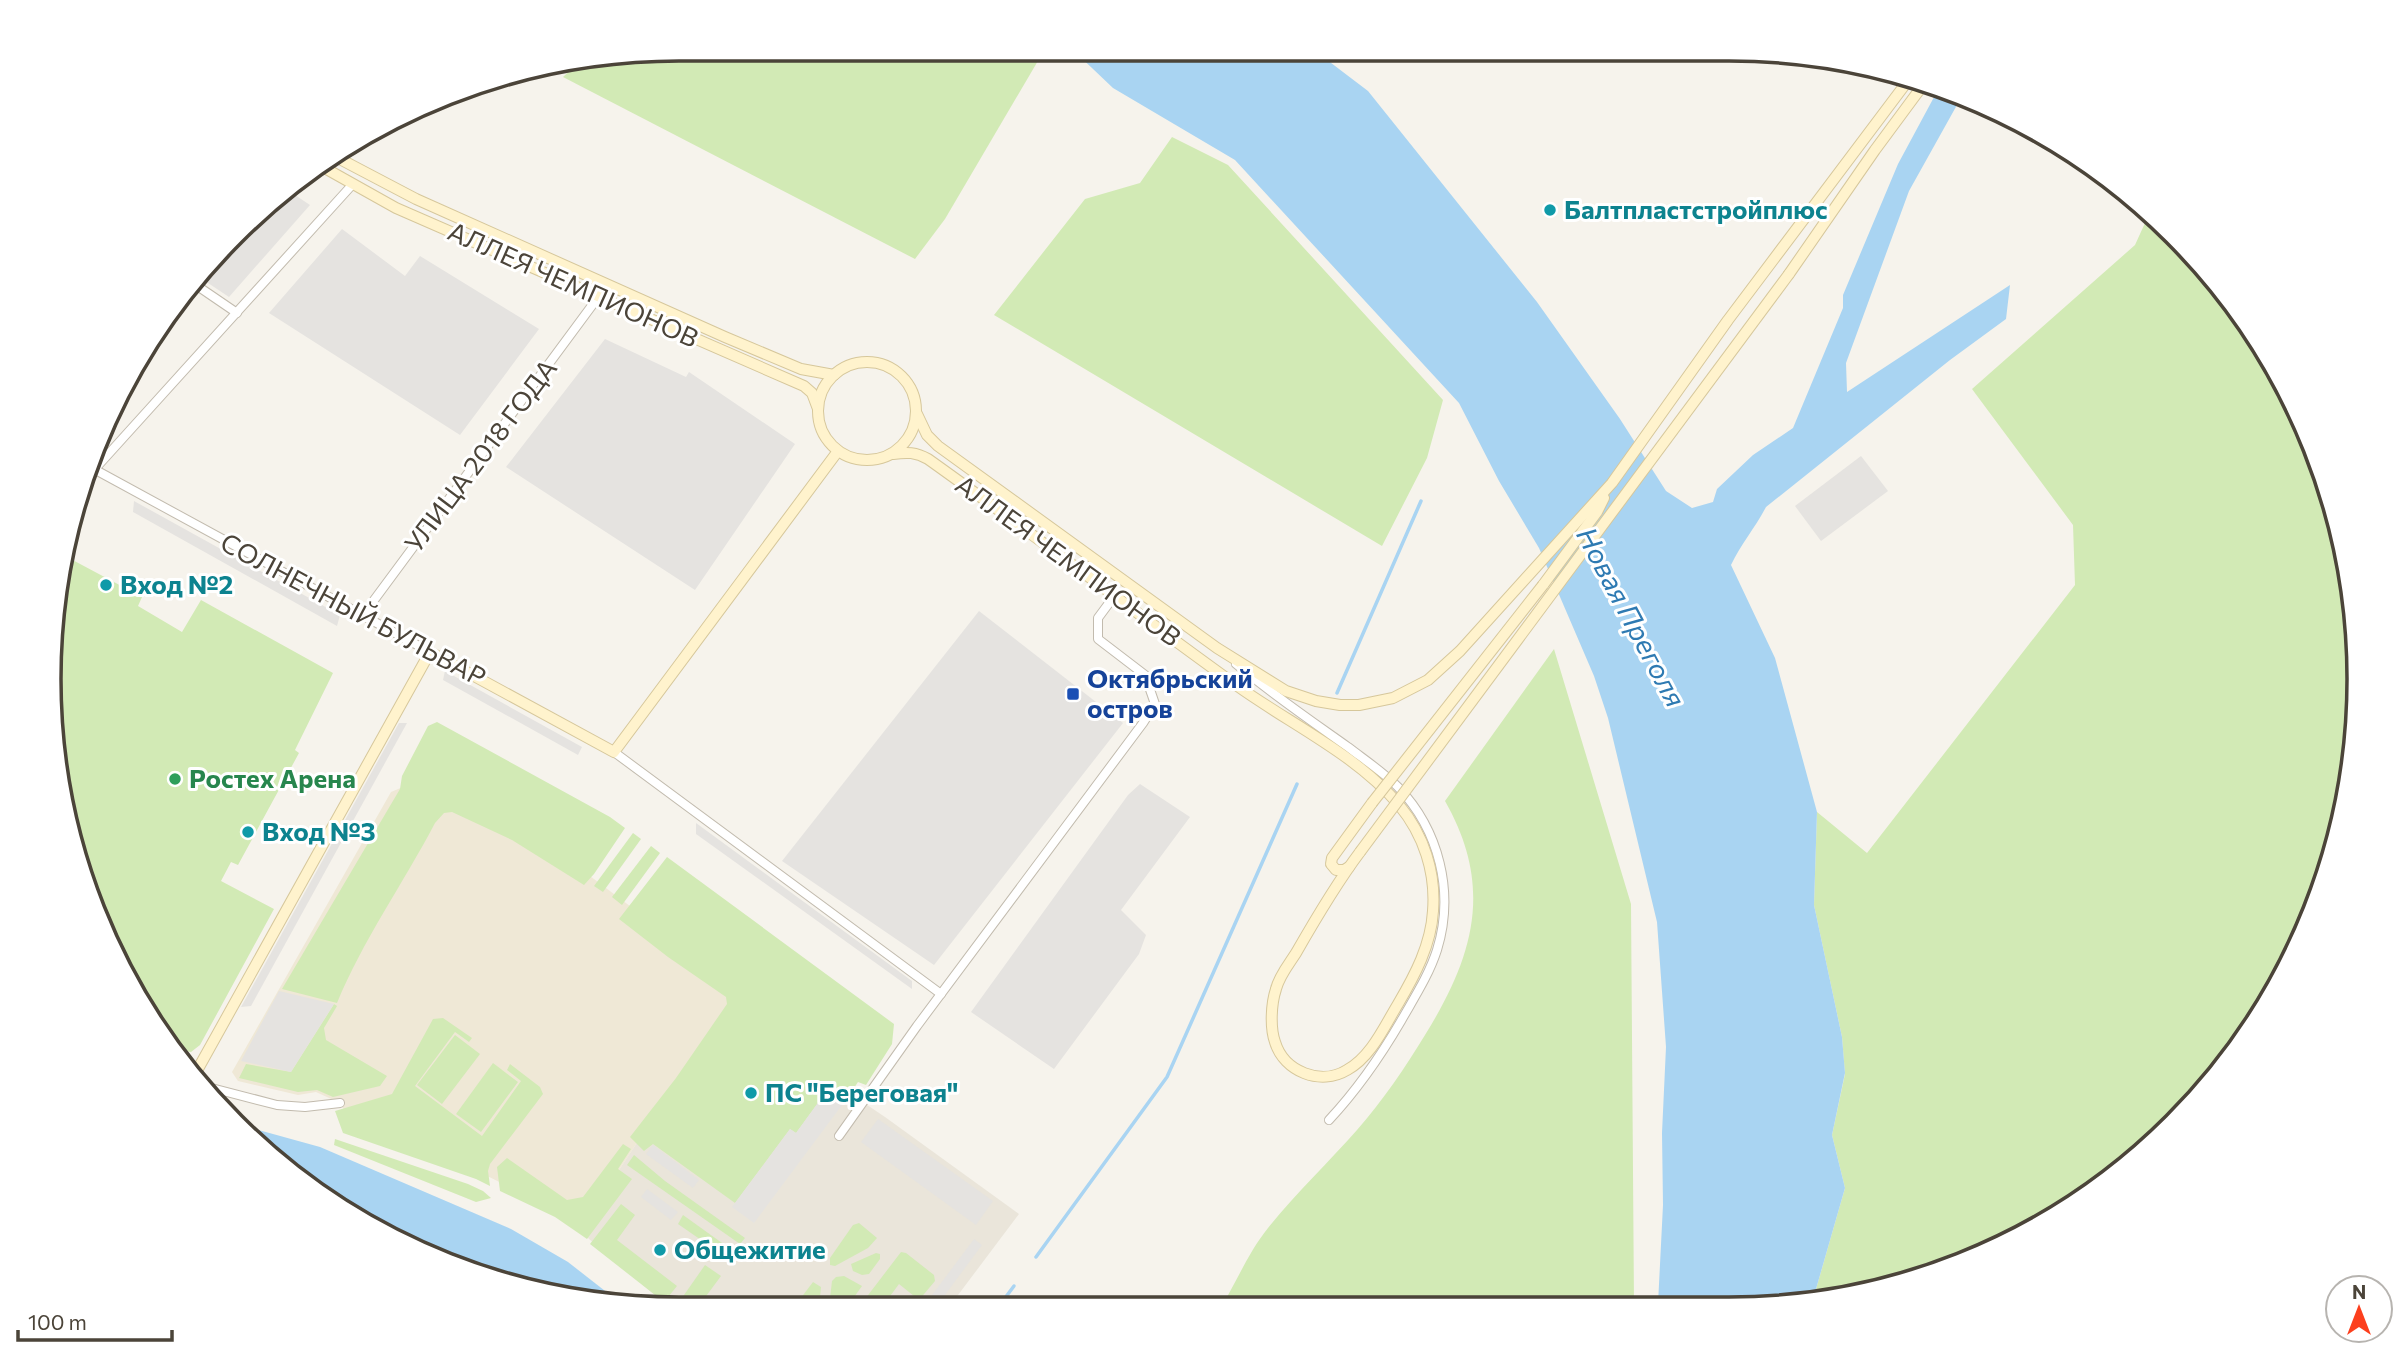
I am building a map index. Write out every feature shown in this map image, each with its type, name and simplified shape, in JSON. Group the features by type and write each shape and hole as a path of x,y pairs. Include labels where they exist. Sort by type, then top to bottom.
{"main road":[{"path":"1349,867 1336,870 1331,864 1332,858 1543,585 1597,512 1612,483 1771,261 1904,86"},
{"name":"АЛЛЕЯ ЧЕМПИОНОВ","path":"328,171 410,214 804,386 812,393 821,428 838,451 865,461 893,454 919,454 928,459 1237,686 1328,746 1380,785 1411,821 1423,846 1434,898 1430,931 1421,962 1371,1047 1356,1065 1339,1075 1314,1076 1290,1066 1276,1048 1272,1028 1276,989 1349,867 1360,852 1789,274 1919,91"},
{"name":"АЛЛЕЯ ЧЕМПИОНОВ","path":"343,161 416,200 801,369 834,375 860,363 889,367 910,386 917,414 927,435 938,446 1217,648 1286,691 1299,696 1340,705 1359,705 1406,693 1428,680 1447,664 1612,483"},
{"path":"818,409 823,390 834,375"},
{"path":"893,454 912,433 917,414"},
{"path":"614,752 838,451"},
{"path":"199,1067 430,652"},
{"name":"СОЛНЕЧНЫЙ БУЛЬВАР","path":"430,652 614,752"}],"street":[{"path":"102,460 352,185"},
{"path":"201,289 237,313"},
{"name":"УЛИЦА 2018 ГОДА","path":"363,615 599,296"},
{"name":"СОЛНЕЧНЫЙ БУЛЬВАР","path":"97,471 430,652"},
{"path":"839,1136 1155,704 1146,676 1098,639 1098,618 1115,594"},
{"path":"1217,648 1258,683 1387,777 1420,816 1438,856 1443,878 1444,906 1434,959 1376,1063 1329,1120"},
{"name":"СОЛНЕЧНЫЙ БУЛЬВАР","path":"614,752 941,994"},
{"path":"218,1090 277,1105 305,1107 340,1103"}],"shaded area":[{"path":"295,195 310,205 229,297 207,282 215,272 242,242"},
{"path":"342,229 405,276 420,256 539,329 460,435 269,313"},
{"path":"605,339 686,377 689,372 795,444 695,590 506,467"},
{"path":"1861,456 1888,491 1821,541 1795,506"},
{"path":"134,501 340,615 337,626 133,512"},
{"path":"979,611 1123,723 934,965 782,861"},
{"path":"445,671 582,747 578,755 443,680"},
{"path":"399,723 407,723 251,1006 241,1007"},
{"path":"417,781 578,867 747,994 640,1138 580,1229 542,1203 467,1166 347,1115 340,1103 316,1092 298,1095 238,1081 232,1072 391,792"},
{"path":"1140,784 1190,817 1121,910 1146,935 1139,954 1054,1069 971,1012 1128,795"},
{"path":"696,823 912,981 912,989 696,834"},
{"path":"279,991 334,1004 291,1072 241,1061"},
{"path":"830,1080 1019,1214 957,1297 656,1296 580,1229 640,1138"},
{"path":"831,1085 848,1097 754,1223 732,1207 790,1129 796,1133"},
{"path":"878,1119 993,1201 976,1225 861,1142"},
{"path":"653,1145 699,1180 693,1188 646,1154"},
{"path":"647,1189 678,1212 671,1220 641,1197"},
{"path":"974,1239 982,1245 943,1297 930,1297"}],"green space":[{"path":"679,61 1038,61 945,219 915,259 563,77 569,71 598,67"},
{"path":"1172,137 1228,165 1443,400 1427,458 1382,546 994,315 1085,199 1140,183"},
{"path":"2145,223 2166,242 2219,303 2264,370 2300,443 2314,480 2335,558 2347,679 2341,760 2326,839 2300,915 2264,988 2243,1022 2193,1086 2166,1116 2136,1143 2072,1193 2038,1214 1965,1250 1889,1276 1816,1290 1845,1188 1832,1135 1845,1074 1842,1037 1814,905 1817,812 1867,853 2075,585 2073,525 1972,389 2135,245"},
{"name":"Ростех Арена","path":"73,560 142,597 138,606 182,632 201,600 333,673 295,750 299,753 238,865 231,862 221,881 274,909 200,1045 191,1052 186,1051 165,1022 125,952 108,915 82,839 67,760 61,679"},
{"path":"1554,649 1631,904 1634,1297 1227,1297 1262,1236 1346,1142 1393,1084 1425,1035 1456,977 1472,921 1473,892 1469,863 1460,833 1445,801"},
{"path":"437,722 610,817 625,828 584,885 512,840 452,812 444,813 435,823 371,934 337,1003 282,989 400,789 402,776 428,726"},
{"path":"633,833 641,839 603,892 594,886"},
{"path":"651,846 660,853 622,905 612,897"},
{"path":"667,857 894,1024 892,1044 866,1085 858,1082 848,1097 831,1085 796,1133 790,1129 735,1203 653,1144 644,1151 630,1137 676,1078 727,1004 726,997 619,919"},
{"path":"334,1004 337,1006 324,1028 326,1040 387,1076 380,1086 333,1097 317,1090 298,1092 239,1078 246,1064 291,1072"},
{"path":"443,1018 472,1038 469,1042 455,1032 415,1086 482,1136 521,1081 507,1070 510,1064 540,1087 543,1094 490,1164 490,1186 343,1133 335,1111 392,1094 433,1019"},
{"path":"455,1035 480,1054 442,1104 417,1085"},
{"path":"493,1063 518,1082 481,1132 456,1114"},
{"path":"335,1139 468,1184 491,1198 476,1202 334,1145"},
{"path":"623,1144 631,1149 618,1169 632,1179 587,1239 555,1217 500,1191 497,1167 507,1158 567,1200 583,1197"},
{"path":"634,1155 665,1181 745,1238 740,1244 627,1165"},
{"path":"621,1204 635,1215 617,1240 677,1286 668,1296 656,1296 590,1244"},
{"path":"683,1215 736,1253 730,1260 678,1224"},
{"path":"859,1223 877,1238 868,1248 835,1266 830,1265 830,1258 853,1225"},
{"path":"901,1252 934,1275 935,1281 922,1297 915,1297 899,1284 889,1297 867,1297"},
{"path":"876,1253 880,1254 880,1259 869,1274 862,1275 853,1271 851,1264"},
{"path":"705,1265 721,1276 705,1297 683,1297"},
{"path":"844,1276 862,1286 854,1297 830,1297 832,1281 836,1277"},
{"path":"813,1282 821,1287 820,1297 802,1297"}],"water":[{"name":"Новая Преголя","path":"1085,61 1328,61 1368,91 1537,302 1620,419 1666,491 1692,508 1713,502 1717,489 1753,455 1793,428 1843,308 1843,295 1898,164 1934,96 1957,105 1909,191 1846,363 1847,392 2010,285 2006,319 1950,360 1766,507 1731,565 1775,658 1817,812 1814,905 1842,1037 1845,1073 1832,1135 1845,1188 1816,1290 1729,1297 1658,1297 1666,1047 1657,922 1608,718 1594,676 1539,548 1499,481 1459,403 1235,160 1113,88"},
{"path":"257,1130 320,1147 511,1229 568,1262 606,1292 519,1276 443,1250 406,1233 336,1193"}],"waterway":[{"path":"1337,693 1421,501"},
{"path":"1036,1257 1167,1077 1297,784"},
{"path":"1006,1297 1014,1286"}],"place":[{"name":"Балтпластстройплюс","path":"1550,210"},
{"name":"Вход №2","path":"106,585"},
{"name":"Октябрьский остров","path":"1073,694"},
{"name":"Ростех Арена","path":"175,779"},
{"name":"Вход №3","path":"248,832"},
{"name":"ПС \"Береговая\"","path":"751,1093"},
{"name":"Общежитие","path":"660,1250"}]}
